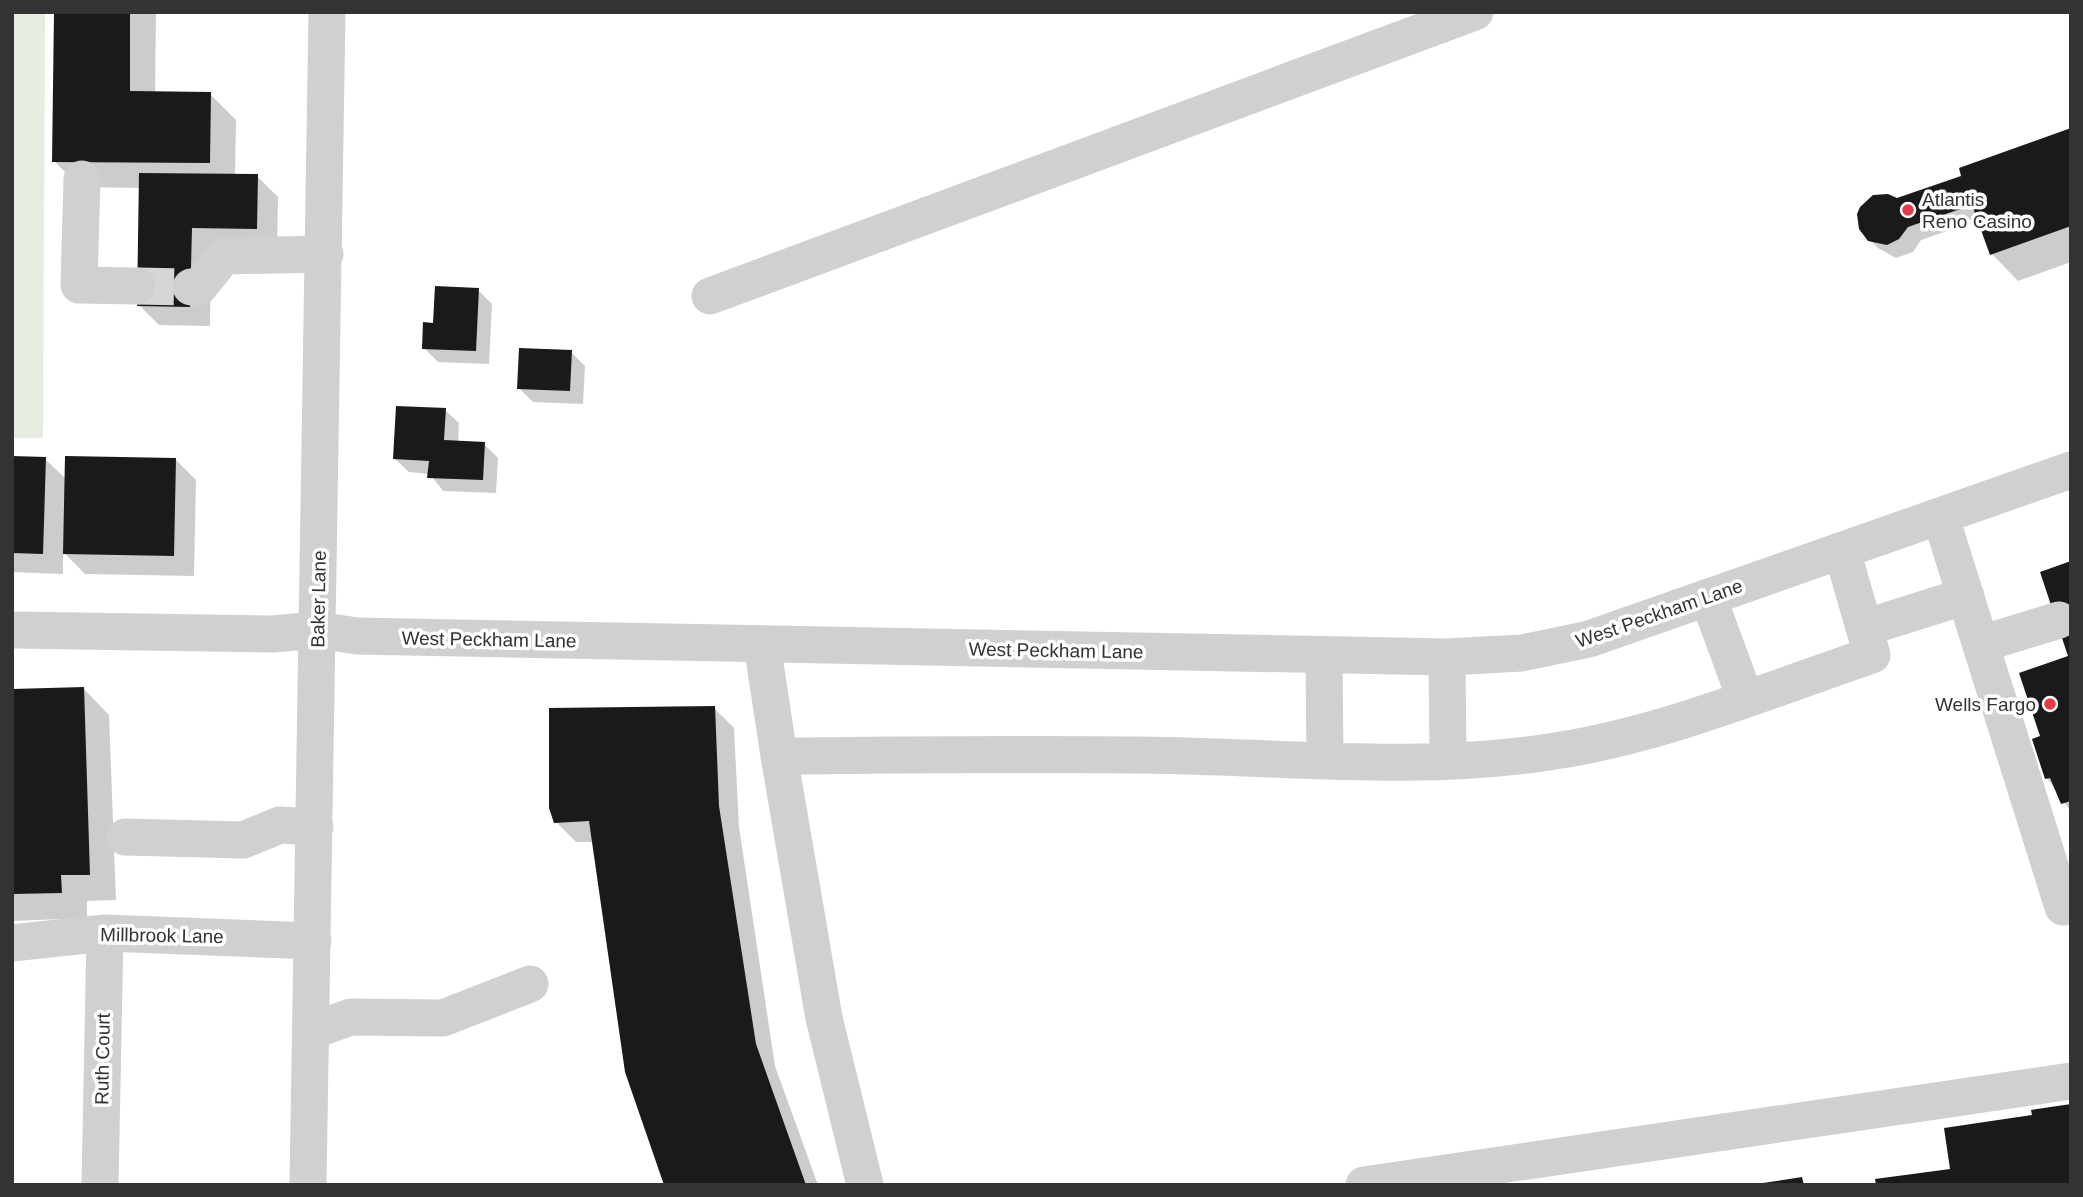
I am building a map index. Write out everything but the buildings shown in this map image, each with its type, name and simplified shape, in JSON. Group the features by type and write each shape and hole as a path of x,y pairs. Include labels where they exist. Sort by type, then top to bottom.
{"street":[{"name":"Baker Lane","path":"309,1185 327,12"},
{"path":"710,296 1475,12"},
{"path":"82,179 79,285 137,286"},
{"path":"191,287 199,287 224,256 325,254"},
{"name":"West Peckham Lane","path":"12,630 273,634 318,630 357,636 1447,657 1522,653 1589,639 1941,518 2071,470"},
{"path":"1941,518 2067,905"},
{"path":"779,756 1178,756 1448,760 1540,754 1627,738 1871,655 1842,551"},
{"path":"1864,628 1966,596"},
{"path":"1708,597 1745,698"},
{"path":"1981,644 2059,620"},
{"path":"762,644 824,1018 864,1185"},
{"path":"1324,654 1325,760"},
{"path":"1447,657 1448,760"},
{"path":"124,836 243,840 280,825 315,827"},
{"name":"Millbrook Lane","path":"12,943 105,933 313,941"},
{"name":"Ruth Court","path":"100,1185 105,933"},
{"path":"311,1031 351,1017 443,1018 530,984"},
{"path":"1364,1185 2071,1081"}],"shaded area":[{"path":"12,12 45,12 43,438 12,438"}],"tunnel":[{"path":"137,286 191,287"}],"place":[{"name":"Atlantis Reno Casino","path":"1908,210"},
{"name":"Wells Fargo","path":"2050,704"}]}
